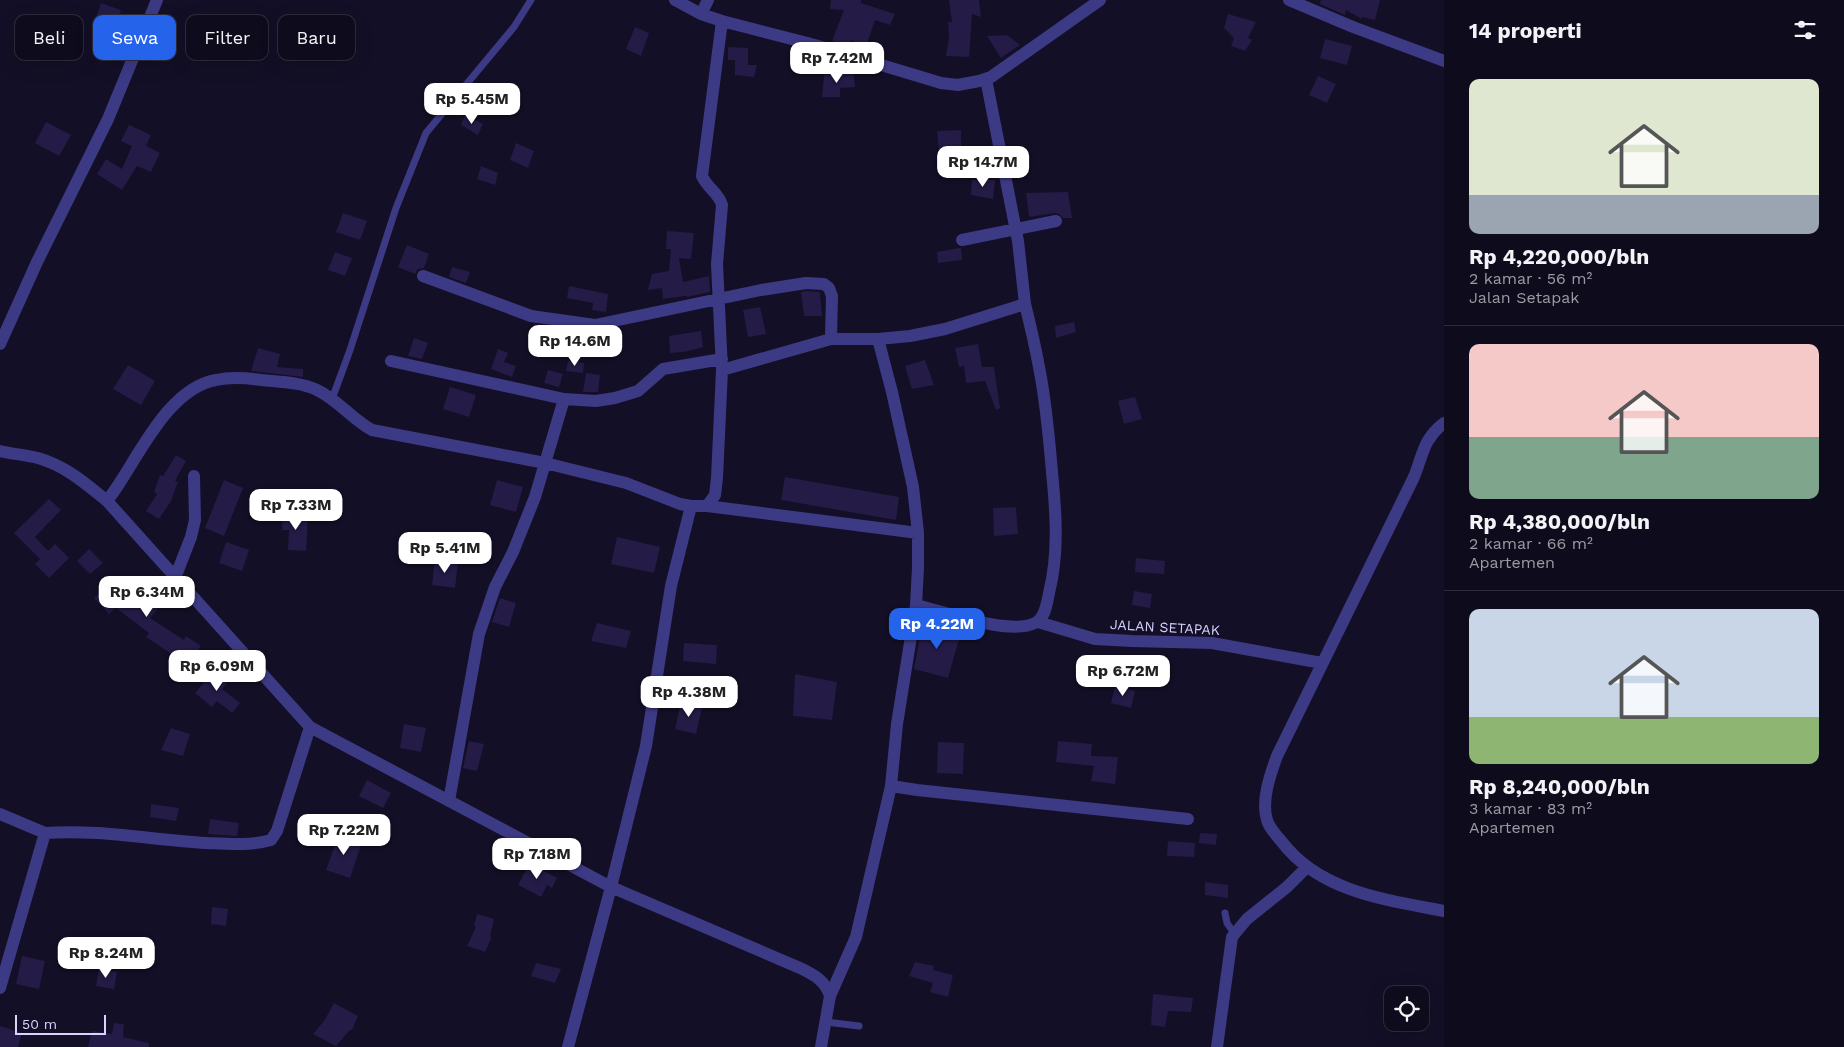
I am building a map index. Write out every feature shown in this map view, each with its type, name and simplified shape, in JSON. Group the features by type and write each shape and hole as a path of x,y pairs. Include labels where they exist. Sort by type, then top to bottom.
{"street":[{"path":"0,344 37,262 108,119 157,0"},
{"path":"675,0 700,14 815,45 941,83 958,85 986,79 1100,0"},
{"path":"700,14 708,0"},
{"path":"1289,0 1353,27 1444,61"},
{"path":"707,506 714,495 717,478 722,364 717,264 722,205 720,198 702,176 722,20"},
{"path":"916,605 978,622 1010,626 1032,625 1038,622 1043,614 1055,570 1056,516 1039,367 1025,304 1016,229 986,79"},
{"path":"962,240 1056,221"},
{"path":"423,276 531,316 594,325 806,283 824,284 829,288 832,296 831,339"},
{"path":"391,361 564,399 596,401 638,391 663,369 722,364 831,339 910,336 945,329 1025,304"},
{"path":"822,1047 830,996 856,938 891,786 897,724 916,605 918,533 913,486 878,338"},
{"path":"107,501 128,473 158,424 176,402 190,390 215,380 251,379 301,384 318,390 372,430 545,463 626,483 680,504 918,533"},
{"path":"450,801 479,634 494,587 513,552 535,497 564,399"},
{"path":"1444,423 1433,433 1423,448 1414,478 1277,756 1265,801 1267,820 1273,832 1307,867 1319,875 1338,885 1384,899 1444,911"},
{"path":"0,451 38,458 56,465 79,478 107,501 310,726 611,887 800,968 821,980 828,989 830,996"},
{"path":"175,578 191,537 195,520 194,476"},
{"path":"568,1047 646,746 671,586 691,506"},
{"name":"JALAN SETAPAK","path":"1038,622 1095,639 1212,643 1322,663"},
{"path":"0,814 45,833 69,831 177,841 258,844 271,840 277,830 310,726"},
{"path":"891,786 1188,819"},
{"path":"0,988 45,833"},
{"path":"1217,1047 1230,942 1234,933 1307,867"},
{"path":"821,980 837,982"}],"lane":[{"path":"332,399 396,208 426,133 514,27 531,0"},
{"path":"1225,913 1227,923 1234,933"},
{"path":"826,1022 859,1026"}],"building":[{"path":"831,0 861,0 861,3 895,14 890,25 875,20 865,50 852,40 849,46 832,41 844,10 830,9"},
{"path":"949,0 979,0 981,17 972,14 969,57 946,56 949,37 948,22 952,22"},
{"path":"1321,0 1380,0 1375,20 1362,17 1362,19 1346,10 1345,15 1320,4"},
{"path":"101,3 121,10 120,15 97,15"},
{"path":"1228,14 1256,22 1248,38 1252,40 1245,51 1231,46 1234,38 1224,28"},
{"path":"635,27 649,33 641,56 626,49"},
{"path":"1007,35 1020,45 1001,58 987,36"},
{"path":"1325,39 1352,46 1347,65 1320,58"},
{"path":"728,47 748,48 748,65 757,65 754,77 735,75 735,60 728,60"},
{"path":"853,72 855,87 840,88 840,97 822,97 824,75 843,75 843,73"},
{"path":"1318,76 1336,84 1327,103 1309,95"},
{"path":"465,115 483,124 478,135 461,125"},
{"path":"46,122 71,135 59,156 35,143"},
{"path":"129,125 151,135 146,146 160,153 151,172 137,166 122,190 97,174 106,159 122,169 132,146 121,141"},
{"path":"961,130 961,158 940,160 937,131"},
{"path":"516,143 534,151 528,168 510,160"},
{"path":"481,166 498,173 495,185 477,179"},
{"path":"972,180 995,180 993,199 971,195"},
{"path":"1068,192 1072,218 1063,218 1055,213 1029,217 1026,193"},
{"path":"343,213 367,221 360,240 336,232"},
{"path":"667,231 694,233 691,259 679,258 683,282 709,276 710,292 687,297 663,299 662,288 648,290 652,274 669,271 671,249 666,249"},
{"path":"407,245 429,254 424,268 418,269 415,274 398,267"},
{"path":"961,248 962,260 938,263 937,252"},
{"path":"335,252 352,258 345,276 328,270"},
{"path":"452,267 470,272 466,283 449,277"},
{"path":"569,286 608,294 606,312 592,310 593,303 567,298"},
{"path":"801,292 820,292 822,316 804,316"},
{"path":"760,307 766,334 748,337 743,310"},
{"path":"1074,322 1076,332 1056,338 1055,326"},
{"path":"701,331 703,347 684,352 670,353 669,336"},
{"path":"414,338 428,343 422,359 408,356"},
{"path":"978,344 982,367 994,367 1000,408 996,410 985,381 966,383 964,366 959,367 955,348"},
{"path":"258,348 280,354 277,367 303,369 303,377 251,371"},
{"path":"498,349 508,353 504,362 516,366 512,377 491,369"},
{"path":"925,360 934,385 912,389 905,366"},
{"path":"568,361 584,363 583,373 566,371"},
{"path":"128,365 155,381 141,405 113,389"},
{"path":"548,370 563,374 559,387 544,383"},
{"path":"586,373 600,375 598,392 583,392"},
{"path":"450,387 476,395 469,417 443,409"},
{"path":"1135,397 1142,419 1124,424 1118,401"},
{"path":"176,455 186,461 175,481 178,482 171,501 159,519 146,511 157,494 154,492 160,475 163,476"},
{"path":"785,477 899,497 896,520 781,500"},
{"path":"224,480 243,488 224,536 205,528"},
{"path":"497,480 523,487 516,512 490,505"},
{"path":"49,499 61,510 35,537 48,551 55,544 69,558 49,578 35,564 40,559 14,533"},
{"path":"1016,507 1018,534 994,536 993,508"},
{"path":"283,513 308,515 306,551 288,550 289,530 282,530"},
{"path":"617,537 660,547 654,573 611,564"},
{"path":"226,542 249,550 242,571 219,563"},
{"path":"89,549 103,563 90,574 77,561"},
{"path":"1136,558 1165,561 1164,574 1135,572"},
{"path":"435,560 458,562 455,588 432,585"},
{"path":"115,579 136,601 150,583 167,597 150,618 184,640 186,636 201,646 188,665 146,637 149,633 116,608 109,614 94,598"},
{"path":"1134,591 1152,594 1150,608 1132,605"},
{"path":"500,598 516,603 509,627 492,622"},
{"path":"923,622 961,632 948,678 914,669"},
{"path":"597,623 631,631 626,648 591,641"},
{"path":"684,643 717,645 716,664 683,661"},
{"path":"214,670 228,682 222,689 240,703 232,713 217,701 212,707 195,693"},
{"path":"795,674 837,682 832,720 793,716"},
{"path":"1115,687 1135,691 1131,708 1111,703"},
{"path":"681,703 702,708 696,734 675,729"},
{"path":"404,724 426,728 421,752 400,748"},
{"path":"171,728 190,734 183,756 161,750"},
{"path":"469,741 484,744 477,771 463,768"},
{"path":"1058,741 1092,744 1091,756 1118,757 1115,784 1091,781 1094,766 1056,762"},
{"path":"938,742 964,743 963,774 937,773"},
{"path":"367,780 391,793 383,808 359,796"},
{"path":"151,804 179,808 176,821 150,817"},
{"path":"210,819 239,823 237,836 208,834"},
{"path":"1200,833 1217,834 1216,845 1199,843"},
{"path":"339,834 362,842 350,878 326,870"},
{"path":"1168,841 1195,843 1194,857 1167,856"},
{"path":"530,863 557,878 552,888 547,885 541,897 518,885"},
{"path":"1205,882 1228,885 1228,898 1205,895"},
{"path":"212,907 228,909 226,926 211,924"},
{"path":"477,914 494,919 490,937 492,937 485,952 467,946 476,927 474,926"},
{"path":"22,956 45,961 39,989 16,984"},
{"path":"915,962 934,966 933,970 953,975 948,997 930,992 933,983 909,976"},
{"path":"536,963 561,969 555,983 531,976"},
{"path":"99,969 117,972 114,989 96,986"},
{"path":"1153,994 1193,998 1191,1012 1168,1011 1165,1027 1151,1025"},
{"path":"334,1003 358,1016 352,1030 336,1046 313,1034 324,1021"},
{"path":"114,1023 124,1024 123,1037 149,1043 149,1047 88,1047 92,1031 112,1034"},
{"path":"0,1026 22,1033 18,1047 0,1047"}]}
